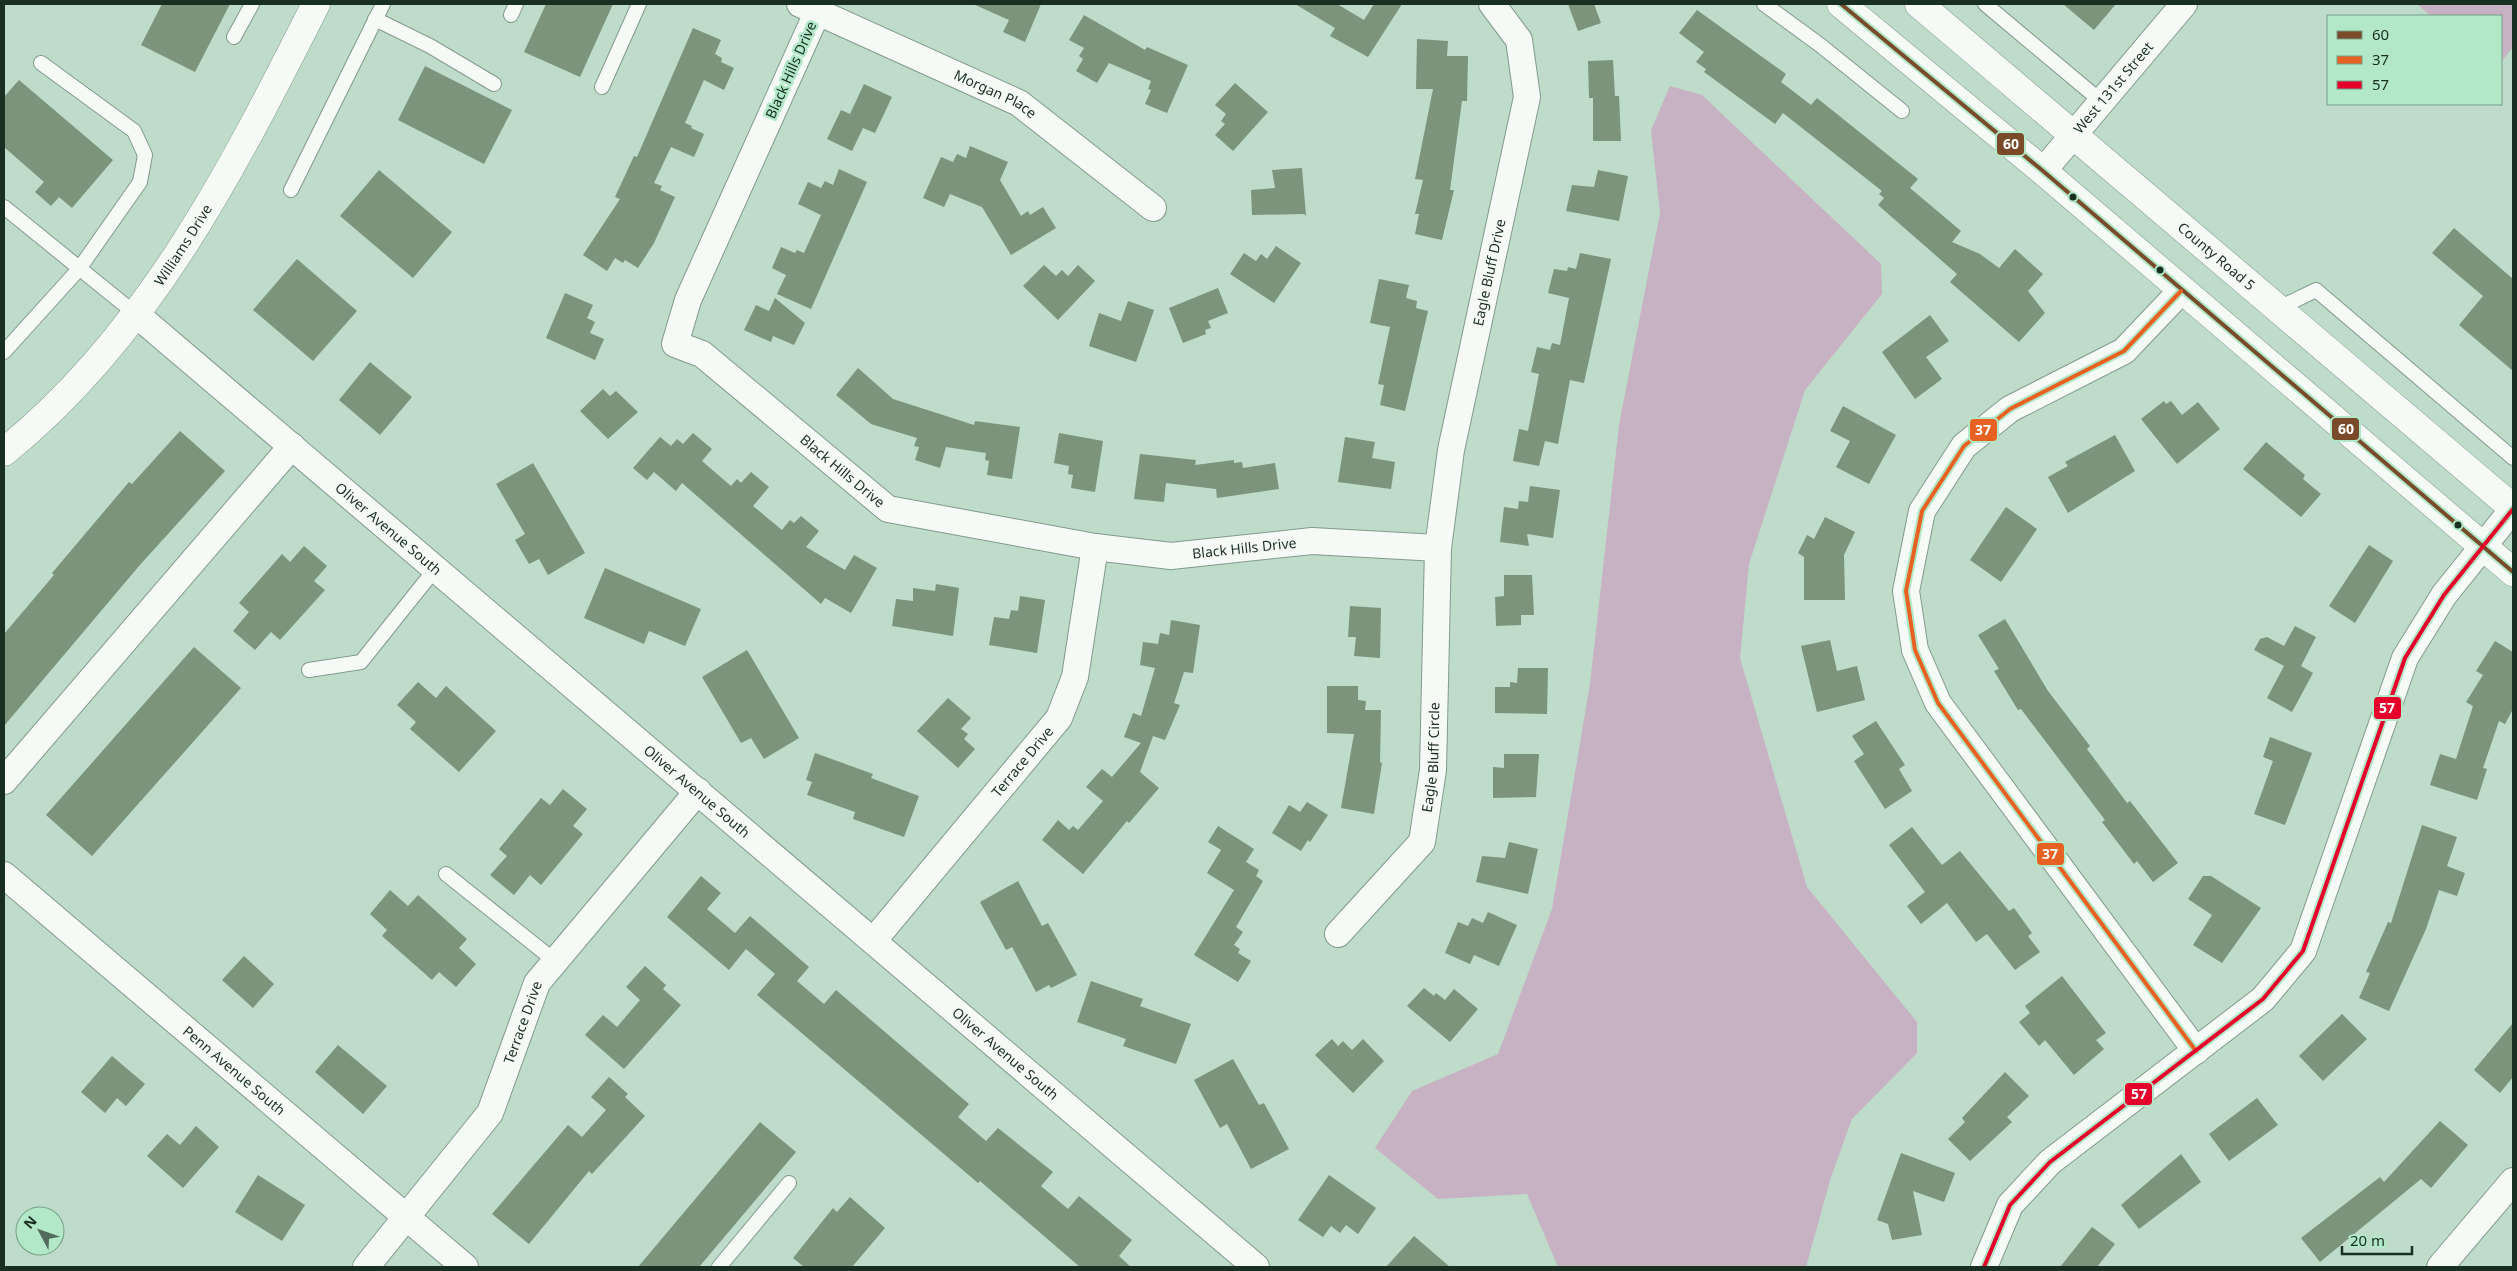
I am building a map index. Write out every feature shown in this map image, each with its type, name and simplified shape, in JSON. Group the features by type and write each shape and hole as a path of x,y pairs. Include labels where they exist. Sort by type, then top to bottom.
{"main road":[{"name":"Williams Drive","path":"4,452 28,431 84,375 136,315 182,250 256,122 316,4"},
{"path":"1841,4 2042,171 2513,572"},
{"name":"County Road 5","path":"1919,4 2279,308 2513,509"}],"street":[{"name":"Eagle Bluff Drive","path":"1438,548 1451,450 1527,97 1519,40 1492,4"},
{"name":"West 131st Street","path":"2042,171 2184,4"},
{"name":"Black Hills Drive","path":"813,6 688,300 675,344 702,354 888,509 1095,547 1171,556 1312,541 1438,548"},
{"name":"Morgan Place","path":"813,6 1020,103 1153,208"},
{"path":"2181,291 2124,351 2010,409 1964,446 1922,511 1906,591 1915,650 1938,703 2196,1051"},
{"name":"Oliver Avenue South","path":"136,315 874,940 1256,1267"},
{"path":"4,781 292,446"},
{"path":"1984,1267 2010,1205 2050,1162 2264,1000 2303,951 2405,658 2444,595 2513,509"},
{"name":"Terrace Drive","path":"874,940 1059,718 1075,677 1095,547"},
{"name":"Eagle Bluff Circle","path":"1338,934 1422,842 1433,770 1438,548"},
{"name":"Terrace Drive","path":"366,1267 405,1216 490,1113 537,983 698,791"},
{"name":"Penn Avenue South","path":"4,875 465,1267"},
{"path":"2440,1267 2513,1181"}],"lane":[{"path":"234,37 252,4"},
{"path":"291,190 383,4"},
{"path":"602,86 639,4"},
{"path":"1764,4 1820,45 1902,112"},
{"path":"1985,4 2102,102"},
{"path":"375,19 430,46 494,84"},
{"path":"4,352 79,268 140,182 145,155 134,131 41,63"},
{"path":"4,207 136,315"},
{"path":"2279,308 2316,290 2513,458"},
{"path":"309,670 361,662 436,568"},
{"path":"446,874 555,961"},
{"path":"719,1267 789,1182"}],"shaded area":[{"path":"2417,4 2513,4 2513,47 2502,61 2502,15 2430,15"},
{"path":"1670,86 1702,95 1881,264 1882,294 1805,390 1749,564 1740,658 1807,887 1917,1022 1917,1053 1852,1119 1831,1177 1806,1267 1558,1267 1527,1194 1438,1199 1375,1148 1412,1091 1498,1054 1552,909 1590,684 1619,425 1660,213 1651,130"}],"building":[{"path":"162,4 230,4 195,72 141,45"},
{"path":"546,4 613,4 580,77 524,52"},
{"path":"973,4 1041,4 1025,42 1003,32 1009,20"},
{"path":"1295,4 1337,4 1364,20 1374,4 1402,4 1368,57 1330,36 1335,28"},
{"path":"1568,4 1594,4 1601,23 1578,31"},
{"path":"2063,4 2116,4 2094,30"},
{"path":"1697,10 1786,74 1781,82 1811,105 1817,98 1918,179 1910,188 1961,231 1952,242 1980,254 1999,268 2015,249 2043,274 2028,291 2045,313 2019,342 1950,282 1957,274 1878,205 1884,198 1879,194 1882,191 1783,113 1775,124 1704,72 1706,69 1696,62 1704,52 1679,33"},
{"path":"1084,15 1145,50 1147,47 1188,65 1167,113 1145,104 1151,90 1148,89 1151,81 1109,63 1097,83 1076,71 1083,59 1079,56 1084,48 1069,40"},
{"path":"693,28 721,40 715,54 722,58 721,62 734,68 724,90 704,80 685,123 704,134 694,157 671,147 654,183 662,186 660,190 675,197 654,243 638,268 625,260 623,263 615,258 607,271 583,255 620,199 615,197 634,156 637,157"},
{"path":"1417,39 1448,41 1447,56 1468,56 1467,101 1462,101 1450,190 1454,190 1442,240 1415,234 1419,214 1415,214 1423,180 1415,179 1433,89 1416,89"},
{"path":"1613,60 1615,96 1619,96 1621,141 1593,141 1593,98 1589,98 1588,61"},
{"path":"425,66 512,110 484,164 398,120"},
{"path":"19,80 113,160 72,208 59,197 51,206 35,192 44,182 4,147 4,97"},
{"path":"1235,83 1268,112 1233,151 1215,135 1225,124 1221,121 1226,114 1215,105"},
{"path":"864,84 892,97 875,133 863,128 852,151 827,139 841,110 850,114"},
{"path":"970,146 1008,162 1000,180 1021,216 1028,211 1030,215 1043,207 1056,228 1011,255 982,207 950,194 944,207 923,198 941,157 953,162 957,154 966,158"},
{"path":"1302,168 1306,216 1304,214 1252,215 1251,190 1275,188 1272,170"},
{"path":"839,169 867,182 811,309 777,294 786,275 772,268 781,247 795,253 797,250 804,253 821,215 798,204 808,182 821,188 825,181 833,185"},
{"path":"379,170 452,232 413,278 340,216"},
{"path":"1598,170 1628,176 1619,221 1566,211 1572,185 1594,187"},
{"path":"2454,228 2513,279 2513,371 2459,325 2483,296 2432,253"},
{"path":"1276,246 1301,263 1274,303 1230,274 1244,253 1256,261 1261,254 1267,259"},
{"path":"1580,253 1611,259 1584,383 1570,380 1558,444 1545,441 1539,466 1513,461 1519,429 1528,431 1539,374 1531,372 1537,347 1550,350 1552,343 1560,345 1569,298 1548,293 1554,269 1567,271 1568,267 1576,269"},
{"path":"297,259 357,311 313,361 253,310"},
{"path":"1044,265 1056,276 1062,270 1068,276 1078,265 1095,281 1058,320 1023,286"},
{"path":"1379,279 1409,285 1406,298 1417,301 1416,308 1428,311 1405,411 1380,405 1384,385 1378,384 1390,327 1370,323"},
{"path":"1218,288 1228,313 1208,321 1211,328 1205,330 1206,334 1183,343 1169,308"},
{"path":"565,293 593,305 587,318 595,322 590,333 604,339 595,360 546,338"},
{"path":"775,298 805,323 794,345 773,336 771,342 744,330 756,305 769,311"},
{"path":"1128,301 1154,310 1136,362 1089,346 1099,313 1121,321"},
{"path":"1930,315 1949,341 1926,357 1942,379 1915,399 1882,352"},
{"path":"370,362 412,397 380,435 339,400"},
{"path":"858,368 893,399 974,425 975,421 1020,427 1012,479 987,475 989,461 985,460 986,453 946,447 940,468 915,460 919,447 914,446 917,438 871,424 836,395"},
{"path":"603,389 610,396 616,391 638,412 608,439 580,411"},
{"path":"2164,401 2166,404 2171,401 2182,415 2198,402 2220,429 2177,464 2141,419"},
{"path":"1843,406 1896,435 1869,484 1836,467 1850,441 1830,431"},
{"path":"180,431 225,471 139,566 4,726 4,634 54,575 52,573 129,482 132,484"},
{"path":"693,433 712,449 702,461 731,486 737,479 741,483 751,472 769,487 753,506 782,530 790,520 794,523 801,516 819,531 806,547 845,570 854,555 877,568 851,613 825,598 821,604 682,483 676,491 654,472 647,480 633,468 660,437 671,446 677,439 683,444"},
{"path":"1059,433 1103,441 1095,492 1071,488 1073,475 1068,474 1069,466 1054,463"},
{"path":"2115,435 2135,471 2068,513 2048,477 2068,466 2065,462"},
{"path":"1345,437 1375,442 1372,458 1395,462 1391,489 1338,482"},
{"path":"2266,442 2305,475 2303,479 2321,494 2301,517 2243,469"},
{"path":"1140,454 1196,460 1195,465 1234,460 1234,463 1242,462 1243,468 1275,463 1279,489 1217,498 1216,489 1166,483 1164,502 1134,499"},
{"path":"533,463 585,553 548,575 539,559 529,564 515,540 525,534 496,484"},
{"path":"1530,486 1560,490 1553,538 1527,534 1529,546 1500,542 1504,507 1518,509 1519,501 1528,502"},
{"path":"2006,507 2037,529 2001,582 1970,560"},
{"path":"1825,517 1855,532 1844,555 1845,600 1804,600 1804,557 1798,553 1807,535 1814,539"},
{"path":"2369,545 2393,561 2355,623 2329,606"},
{"path":"304,546 327,566 314,581 325,590 280,640 271,632 255,650 233,631 249,612 239,603 282,554 290,562"},
{"path":"605,568 701,609 685,646 649,631 644,644 584,618"},
{"path":"1504,575 1532,575 1534,615 1521,615 1521,625 1496,626 1495,597 1504,596"},
{"path":"936,584 959,588 953,636 892,626 896,599 913,601 913,588 935,591"},
{"path":"1020,596 1045,600 1037,653 989,645 994,617 1009,619 1011,610 1018,611"},
{"path":"1350,606 1381,608 1380,658 1354,656 1356,637 1348,637"},
{"path":"2005,619 2048,691 2090,746 2087,749 2127,803 2130,801 2178,863 2153,882 2137,861 2134,864 2102,822 2105,820 2021,709 2018,710 1994,671 1999,669 1978,635"},
{"path":"1171,620 1200,625 1193,673 1184,672 1174,703 1180,705 1165,740 1153,736 1140,772 1159,788 1129,823 1127,821 1083,874 1042,840 1058,820 1069,830 1073,826 1078,830 1103,801 1086,787 1102,769 1112,777 1141,743 1124,737 1133,713 1141,716 1155,668 1140,665 1143,642 1158,644 1160,633 1169,635"},
{"path":"2295,626 2316,637 2301,666 2313,673 2292,712 2267,698 2284,666 2254,650 2260,639 2267,637 2284,646"},
{"path":"1830,640 1837,671 1857,666 1865,700 1817,712 1801,646"},
{"path":"2495,641 2513,652 2513,709 2505,724 2499,721 2483,768 2487,769 2477,800 2430,785 2440,754 2456,759 2473,706 2466,702 2483,675 2476,671"},
{"path":"194,647 241,688 92,856 46,815"},
{"path":"747,650 799,738 764,759 751,738 741,743 702,677"},
{"path":"1518,668 1548,668 1547,714 1495,713 1495,687 1510,687 1510,682 1517,683"},
{"path":"418,682 436,698 446,686 496,731 459,772 410,729 416,722 397,705"},
{"path":"1327,686 1358,686 1358,700 1366,701 1365,710 1381,710 1380,762 1382,763 1374,814 1341,808 1354,734 1327,733"},
{"path":"948,698 971,718 961,729 968,734 964,739 975,749 958,768 917,731"},
{"path":"1876,721 1905,765 1899,769 1912,791 1885,809 1854,761 1864,754 1852,736"},
{"path":"2270,737 2312,753 2285,825 2254,814 2273,761 2263,757"},
{"path":"815,753 873,774 871,778 919,796 904,837 853,819 855,812 807,795 812,782 806,780"},
{"path":"1504,754 1539,754 1536,797 1493,798 1493,767 1504,768"},
{"path":"563,789 587,809 573,826 583,834 541,885 530,875 514,895 490,875 507,856 499,849 541,798 550,805"},
{"path":"1307,802 1328,815 1310,842 1308,840 1301,851 1272,833 1289,805 1300,812"},
{"path":"2422,825 2457,837 2447,866 2465,873 2457,896 2439,890 2426,929 2389,1011 2359,998 2370,973 2366,972 2388,922 2391,923"},
{"path":"1218,826 1254,849 1246,862 1259,870 1256,876 1263,881 1236,927 1243,932 1234,945 1240,949 1238,953 1251,961 1238,982 1194,955 1234,890 1207,873 1221,850 1208,842"},
{"path":"1912,827 1942,865 1960,851 2009,911 2014,908 2032,933 2028,936 2040,952 2015,970 1987,934 1976,942 1947,903 1921,924 1907,906 1925,892 1889,845"},
{"path":"1509,842 1538,849 1528,894 1476,882 1482,856 1505,858"},
{"path":"701,876 721,893 707,909 735,933 750,916 809,967 797,981 824,1004 836,990 969,1104 958,1117 986,1141 998,1128 1053,1172 1041,1186 1068,1209 1079,1196 1132,1240 1119,1256 1131,1267 1080,1267 757,995 775,974 746,949 729,970 667,917"},
{"path":"2203,876 2211,876 2261,908 2222,963 2193,945 2212,915 2188,899"},
{"path":"1018,881 1042,926 1048,923 1077,975 1051,988 1049,985 1036,992 1012,947 1006,950 980,902"},
{"path":"390,890 408,906 418,895 467,939 459,948 476,964 456,987 439,972 432,980 382,936 387,930 370,914"},
{"path":"1488,912 1517,925 1499,966 1474,955 1470,964 1445,953 1458,922 1468,926 1472,918 1483,923"},
{"path":"244,956 274,984 253,1008 222,980"},
{"path":"645,966 666,985 663,989 681,1005 624,1069 585,1035 603,1015 617,1027 640,1000 626,987"},
{"path":"2062,976 2106,1033 2096,1040 2104,1049 2074,1075 2045,1040 2039,1046 2019,1022 2030,1013 2025,1006"},
{"path":"1091,981 1143,999 1140,1006 1191,1024 1176,1064 1123,1046 1126,1039 1077,1022"},
{"path":"1424,988 1434,996 1436,993 1445,1000 1454,989 1478,1009 1450,1042 1407,1006"},
{"path":"2342,1014 2367,1039 2323,1081 2299,1056"},
{"path":"2513,1023 2513,1077 2500,1093 2474,1070"},
{"path":"1332,1039 1338,1046 1343,1041 1352,1050 1363,1039 1384,1061 1353,1093 1315,1055"},
{"path":"338,1045 387,1086 363,1114 315,1072"},
{"path":"112,1056 145,1084 126,1106 117,1098 105,1113 81,1092"},
{"path":"1233,1059 1259,1105 1264,1103 1289,1149 1251,1169 1227,1124 1220,1128 1194,1080"},
{"path":"2005,1072 2029,1096 2007,1117 2012,1122 1970,1161 1948,1139 1965,1122 1962,1118"},
{"path":"609,1077 628,1094 625,1097 645,1116 592,1174 589,1171 529,1244 492,1214 568,1125 582,1137 606,1110 591,1097"},
{"path":"2257,1098 2278,1125 2229,1161 2209,1134"},
{"path":"2440,1121 2468,1145 2431,1188 2421,1179 2320,1262 2301,1238 2380,1177 2384,1182"},
{"path":"760,1122 796,1152 699,1267 638,1267"},
{"path":"196,1126 219,1147 183,1188 147,1156 167,1134 180,1145"},
{"path":"1901,1153 1955,1173 1944,1202 1913,1191 1922,1235 1892,1240 1888,1224 1877,1220"},
{"path":"2181,1154 2201,1182 2139,1229 2121,1205"},
{"path":"258,1175 305,1205 282,1241 235,1212"},
{"path":"1329,1175 1376,1208 1358,1234 1346,1225 1340,1233 1331,1226 1323,1237 1298,1220"},
{"path":"850,1197 885,1228 852,1267 804,1267 793,1258 833,1208 837,1212"},
{"path":"2092,1227 2115,1244 2097,1267 2060,1267"},
{"path":"1414,1236 1450,1267 1386,1267"}],"transit line":[{"name":"60","path":"1841,4 2043,171 2513,572"},
{"name":"37","path":"2181,291 2124,351 2010,409 1964,446 1922,511 1906,591 1915,650 1938,703 2196,1051"},
{"name":"57","path":"1984,1267 2010,1205 2050,1162 2263,999 2303,951 2405,658 2444,595 2513,509"}]}
